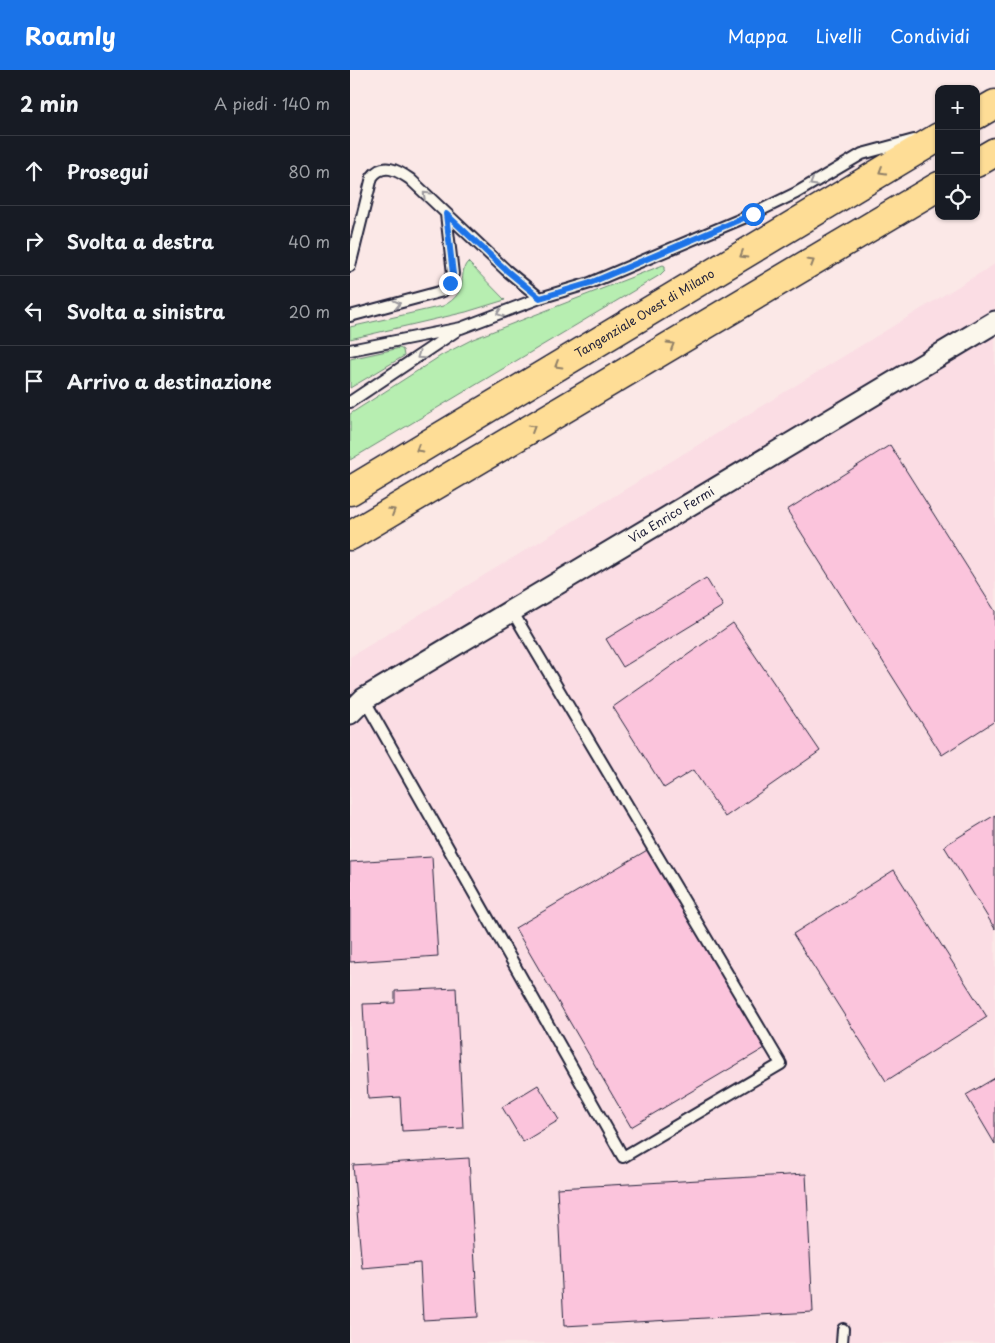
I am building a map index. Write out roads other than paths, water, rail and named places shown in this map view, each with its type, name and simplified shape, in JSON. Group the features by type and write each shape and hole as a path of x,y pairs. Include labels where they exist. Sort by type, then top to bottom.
{"highway":[{"path":"980,113 995,104"},
{"name":"Tangenziale Ovest di Milano","path":"350,491 935,137"},
{"path":"980,161 995,152"},
{"path":"350,536 935,188"}],"street":[{"name":"Via Enrico Fermi","path":"357,706 512,611 993,330"}],"lane":[{"path":"350,350 460,328 540,298 590,283 753,214 796,193 862,154 935,136"},
{"path":"350,266 370,184 378,170 384,168 401,173 506,270 540,298"},
{"path":"350,316 443,291 453,274 446,214"},
{"path":"350,402 460,328"},
{"path":"357,706 623,1157 781,1064 512,611"},
{"path":"842,1343 843,1329"}]}
